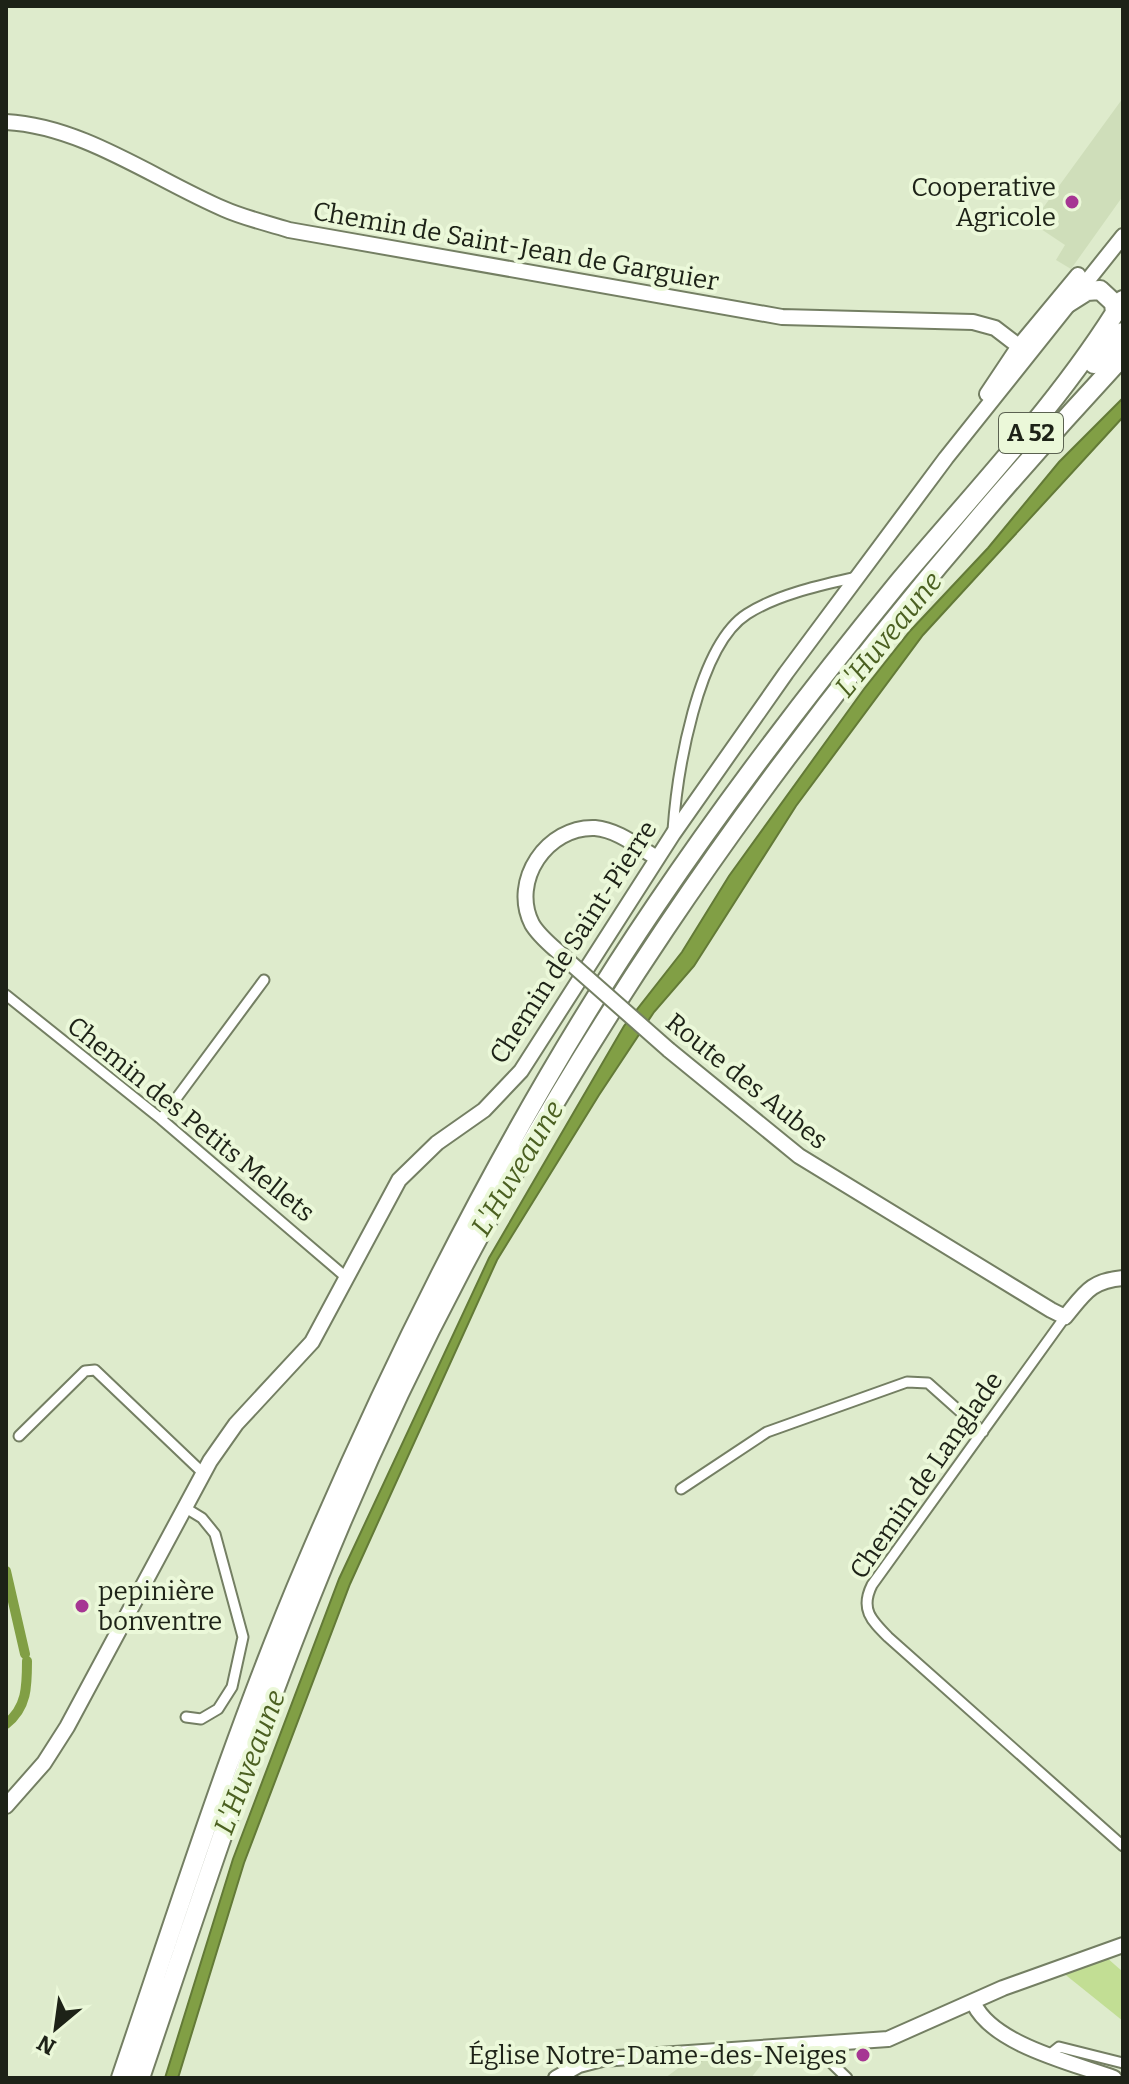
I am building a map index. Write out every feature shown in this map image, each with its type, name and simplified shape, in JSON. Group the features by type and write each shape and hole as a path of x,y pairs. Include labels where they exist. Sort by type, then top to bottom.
{"highway":[{"path":"939,535 1094,347 1119,306 1100,290 1087,291 1068,303"},
{"name":"A 52","path":"121,2078 209,1818 305,1566 399,1357 475,1207 576,1032 655,907 755,766 939,535 1123,332"},
{"name":"A 52","path":"140,2078 227,1821 320,1573 415,1363 491,1213 592,1038 669,917 770,775 912,593 1119,361"}],"street":[{"name":"Chemin de Saint-Jean de Garguier","path":"6,122 37,124 128,162 225,210 289,230 782,317 973,322 995,328 1024,350"},
{"name":"Chemin de Saint-Pierre","path":"6,1806 44,1763 67,1727 203,1473 236,1424 312,1342 399,1180 437,1143 484,1110 521,1071 673,834 1024,350 1123,223"},
{"name":"Chemin de Saint-Pierre","path":"1024,350 1068,303 1123,236"},
{"path":"673,834 679,774 711,656 719,641 747,614 773,602 857,577"},
{"name":"Route des Aubes","path":"657,858 619,835 595,828 566,833 547,847 529,872 525,899 533,926 669,1050 799,1156 1065,1317"},
{"path":"161,1119 264,980"},
{"name":"Chemin des Petits Mellets","path":"6,995 161,1119 347,1278"},
{"path":"1065,1317 1091,1286 1103,1280 1123,1278"},
{"name":"Chemin de Langlade","path":"1065,1317 872,1585 865,1606 869,1616 888,1637 1123,1846"},
{"path":"19,1436 85,1371 95,1370 203,1473"},
{"path":"681,1489 767,1432 907,1382 928,1383 983,1432"},
{"path":"184,1507 202,1518 215,1534 243,1637 232,1687 218,1709 201,1719 186,1717"},
{"path":"556,2078 579,2065 602,2059 888,2039 974,2004 1003,1988 1123,1945"},
{"path":"974,2004 979,2015 998,2029 1085,2073 1114,2078"},
{"path":"814,2046 847,2078"},
{"path":"1049,2055 1059,2047 1123,2063"}],"shaded area":[{"path":"1123,98 1123,196 1071,269 1056,260 1065,245 1032,223"},
{"path":"1123,398 1123,417 923,635 796,806 694,966 654,1012 599,1095 497,1260 350,1584 244,1863 178,2078 165,2078 233,1859 339,1579 489,1258 624,1026 682,952 729,876 864,689 910,631 988,548 1059,462"},
{"path":"1106,1957 1123,1972 1123,2021 1062,1972"},
{"path":"763,2056 765,2060 751,2078 665,2078 688,2061 708,2060 711,2067 725,2067 730,2059"}],"waterway":[{"path":"6,1571 25,1654"},
{"path":"6,1724 22,1704 27,1661"}],"place":[{"name":"Cooperative Agricole","path":"1072,202"},
{"name":"pepinière bonventre","path":"82,1606"},
{"name":"Église Notre-Dame-des-Neiges","path":"863,2055"}],"water label":[{"name":"L'Huveaune","path":"888,634"},
{"name":"L'Huveaune","path":"517,1168"},
{"name":"L'Huveaune","path":"249,1762"}]}
